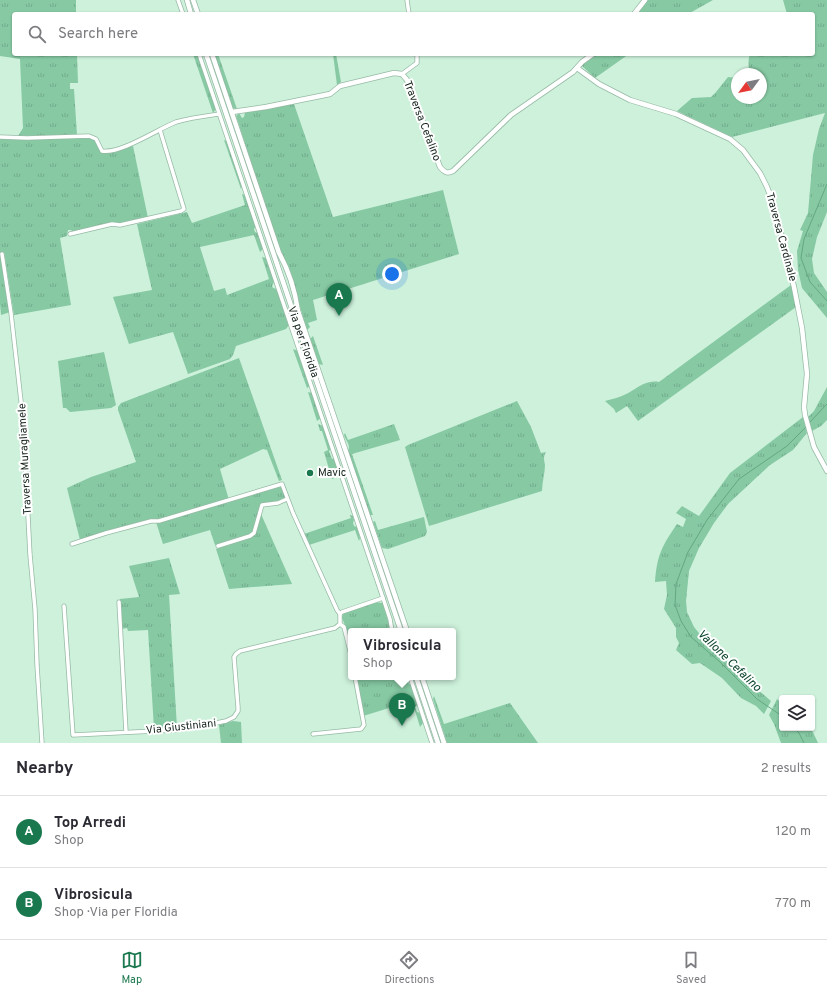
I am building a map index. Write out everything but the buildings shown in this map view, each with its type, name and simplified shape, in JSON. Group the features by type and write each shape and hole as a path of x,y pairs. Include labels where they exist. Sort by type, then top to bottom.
{"street":[{"path":"178,0 182,12"},
{"path":"186,0 191,12"},
{"path":"193,0 197,12"},
{"path":"407,0 409,12"},
{"path":"636,12 645,0"},
{"path":"200,56 383,598 392,628"},
{"name":"Via per Floridia","path":"207,56 400,628"},
{"path":"213,56 278,253 287,270 296,296 298,311 406,628"},
{"path":"402,74 417,63 417,56"},
{"path":"577,68 590,56"},
{"name":"Traversa Cefalino","path":"232,112 266,107 330,94 340,86 394,73 402,74 407,80 440,168 443,171 450,173 511,115 577,68"},
{"name":"Traversa Cardinale","path":"577,68 599,84 630,100 676,114 730,139 742,150 760,173 774,205 789,265 802,328 807,374 804,406 806,422 814,447 827,471"},
{"path":"0,137 28,138 90,136 96,139 102,151 108,151 132,144 181,121 219,114"},
{"path":"70,234 112,224 120,225 182,211 184,209 160,130"},
{"name":"Traversa Muragliamele","path":"2,254 13,328 23,415 42,743"},
{"path":"72,544 106,533 152,521 159,521 282,484 340,614 340,624 344,627 348,643"},
{"path":"218,546 250,536 254,533 262,505 288,500"},
{"path":"340,614 345,610 383,598"},
{"path":"119,602 126,732"},
{"name":"Via Giustiniani","path":"64,606 73,735 176,730 216,724 230,720 236,714 238,707 234,657 236,654 240,651 335,628 340,624"},
{"path":"313,734 363,728 364,725 356,680"},
{"path":"411,680 432,743"},
{"path":"417,680 438,743"},
{"path":"423,680 444,743"}],"green space":[{"path":"0,0 76,0 76,12 12,12 12,56 77,56 78,83 70,83 70,89 74,89 77,135 18,136 23,128 20,59 0,56"},
{"path":"647,0 713,0 692,12 638,12"},
{"path":"783,0 827,0 827,212 817,237 812,259 814,273 827,292 827,318 802,288 798,270 797,251 803,231 800,230 808,213 813,155 819,129 825,113 732,137 677,111 692,98 711,97 728,77 731,77 731,104 767,104 767,68 749,68 750,56 815,56 815,12 786,12"},
{"path":"194,56 198,56 216,109 213,113"},
{"path":"215,56 219,56 237,109 232,108"},
{"path":"333,56 336,56 341,82 337,85"},
{"path":"593,56 626,56 595,78 582,66 583,63"},
{"path":"294,104 333,217 443,190 459,254 313,300 317,320 308,323 310,327 307,330 292,280 280,251 236,116 239,113 242,118 244,117 245,112"},
{"path":"94,138 101,152 104,153 133,146 148,218 73,232 68,230 67,236 60,238 71,305 14,315 4,252 1,252 10,312 1,315 0,139 58,139"},
{"path":"224,140 227,141 242,187 241,189"},
{"path":"242,194 245,195 256,226 254,229 255,232 258,233 263,249 260,252 254,235 200,247 214,291 225,288 227,295 269,279 262,257 266,258 274,282 272,286 273,288 277,289 289,325 286,329 236,346 230,359 188,374 173,332 129,344 113,297 152,290 137,224 187,212 192,223 245,205"},
{"path":"791,285 796,307 638,421 627,406 616,413 614,409 605,401 622,396 645,383 654,381 659,382"},
{"path":"313,336 323,365 319,364 310,339"},
{"path":"293,349 298,351 310,386 307,388"},
{"path":"104,352 116,405 111,408 70,412 66,408 63,408 58,361"},
{"path":"239,358 282,480 279,481 267,450 263,449 220,469 229,500 80,540 67,488 91,477 136,462 118,410 121,403"},
{"path":"827,387 827,420 821,426 812,431 807,418 814,411"},
{"path":"308,392 312,393 321,418 317,421"},
{"path":"517,401 531,427 541,453 546,452 544,457 545,468 542,491 429,526 405,447"},
{"path":"803,417 807,433 793,450 770,465 728,504 714,523 699,548 689,571 686,601 687,612 694,627 703,638 744,678 771,701 764,714 756,706 741,698 722,678 700,663 692,664 676,650 679,643 676,637 676,628 664,609 667,595 666,581 655,582 657,565 661,551 677,524 683,527 686,519 676,513 682,506 699,516 730,473"},
{"path":"318,424 323,426 331,449 329,451 332,459 334,458 339,473 337,477 332,479 324,452 328,450 322,431 320,431"},
{"path":"394,424 400,440 352,454 373,515 370,515 348,451 349,445 344,435 345,433 348,440"},
{"path":"281,485 286,499 262,504 255,522 254,530 249,535 215,545 210,530 163,544 156,522"},
{"path":"261,514 292,584 229,589 216,549 254,535"},
{"path":"350,515 353,516 354,526 357,527 360,538 359,541 355,530 309,545 304,534 351,518"},
{"path":"424,517 427,532 425,536 388,549 382,548 373,522 375,521 378,530"},
{"path":"169,558 180,594 169,595 177,728 154,729 148,630 128,631 127,628 122,629 120,599 139,597 129,566"},
{"path":"375,602 383,603 390,628 348,628 348,633 342,618 343,613"},
{"path":"357,680 407,680 411,685 418,705 415,707 417,712 420,713 423,723 420,727 412,701 363,716"},
{"path":"434,696 444,724 510,703 538,743 447,743 433,699"},
{"path":"777,699 779,701 779,731 812,731 818,743 781,743 769,715"},
{"path":"233,721 241,722 242,743 221,743 219,725"}],"waterway":[{"name":"Vallone Cefalino","path":"827,184 804,239 801,258 810,282 827,301"},
{"name":"Vallone Cefalino","path":"809,423 827,404"},
{"name":"Vallone Cefalino","path":"779,714 757,699 720,662 691,637 681,621 675,605 676,584 688,552 707,520 739,479 787,446 807,426"},
{"name":"Vallone Cefalino","path":"797,731 804,743"}],"place":[{"name":"Top Arredi","path":"339,316"},
{"name":"Mavic","path":"310,473"},
{"name":"Vibrosicula","path":"402,726"}]}
